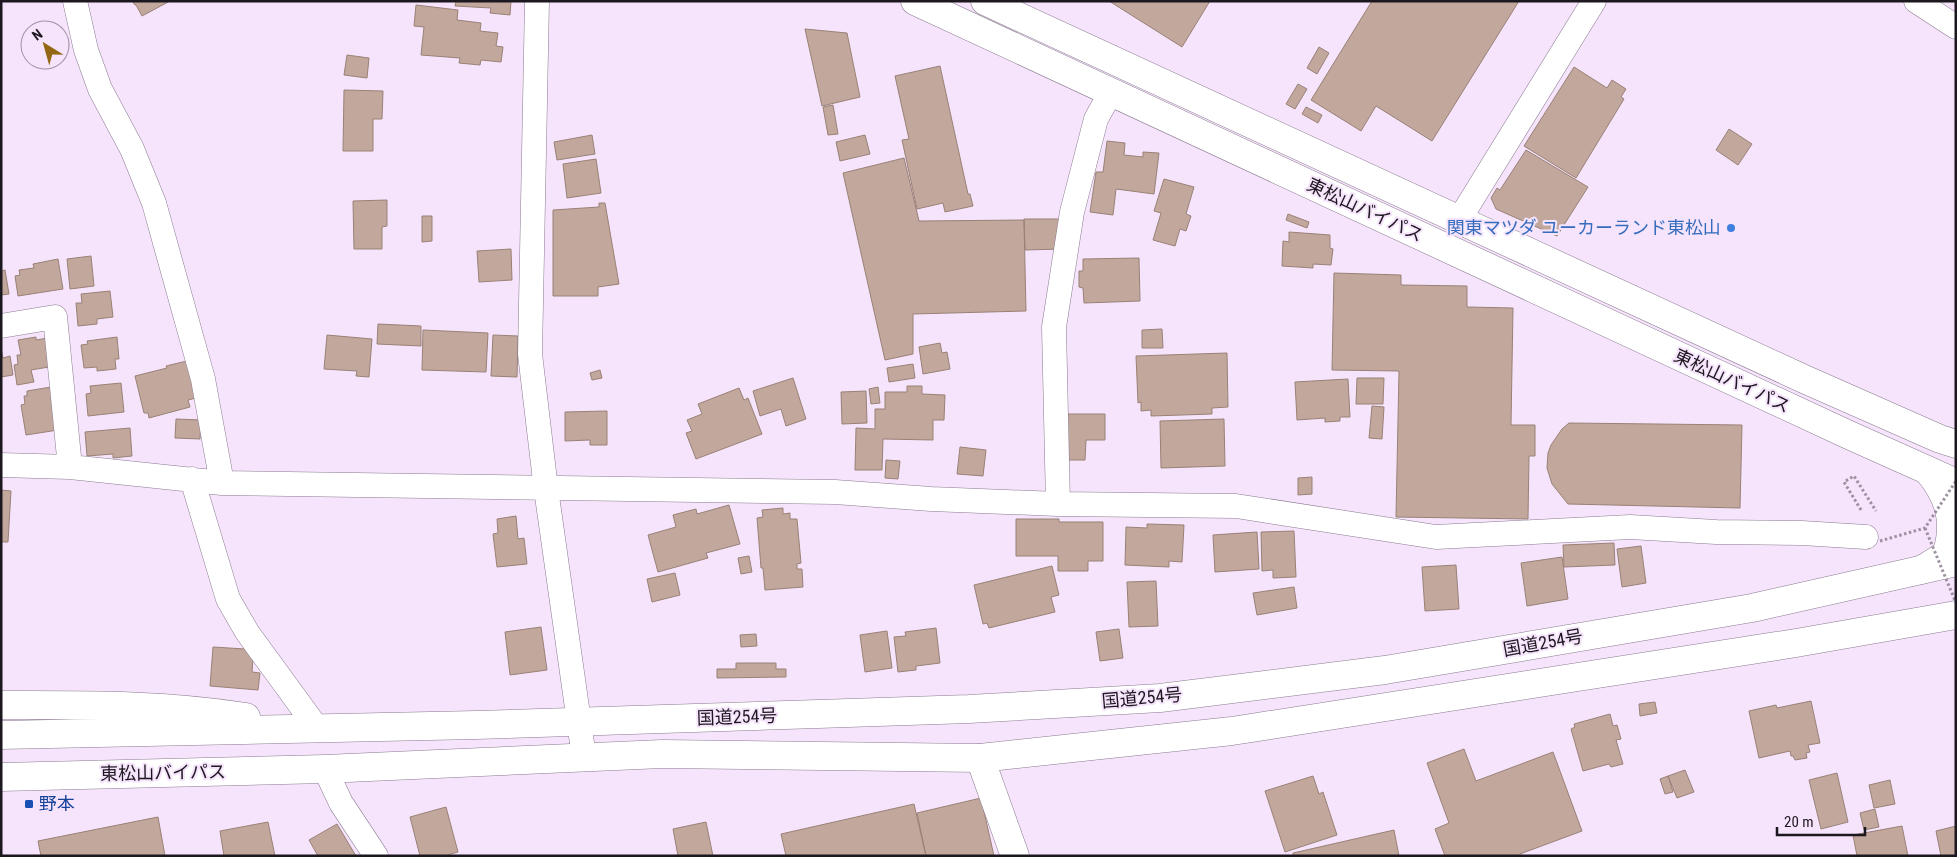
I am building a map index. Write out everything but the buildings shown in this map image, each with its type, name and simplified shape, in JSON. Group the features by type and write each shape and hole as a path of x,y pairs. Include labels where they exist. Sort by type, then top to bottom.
{"main road":[{"name":"東松山バイパス","path":"915,1 1849,435 1956,482"},
{"name":"東松山バイパス","path":"985,1 1804,379 1950,444"},
{"path":"1921,570 1946,553 1956,533 1955,511 1946,493 1925,468"},
{"name":"国道254号","path":"317,728 580,722 969,709 1160,698 1385,670 1752,608 1857,586 1956,562"},
{"name":"国道254号","path":"325,770 662,754 980,758 1232,730 1804,642 1956,615"},
{"path":"1,706 120,705 208,711 317,728"},
{"path":"1,735 317,728"},
{"path":"980,758 1015,856"},
{"name":"東松山バイパス","path":"1,777 325,770"}],"street":[{"path":"75,1 86,50 100,89 132,149 154,203 203,379 222,483"},
{"path":"537,1 530,354 546,489 584,758"},
{"path":"1459,220 1594,1"},
{"path":"1916,1 1956,27"},
{"path":"1058,504 1054,327 1072,212 1096,120 1111,92"},
{"path":"1,326 55,317 70,467"},
{"path":"1,465 70,467 222,483 835,492 931,499 1058,504 1236,506 1436,537 1630,527 1716,532 1802,533 1870,531"},
{"path":"192,479 228,599 247,632 317,728"},
{"path":"325,770 341,803 376,856"}],"path":[{"path":"1878,515 1854,476 1844,482 1870,531 1925,528"},
{"path":"1925,528 1956,482"},
{"path":"1925,528 1956,603"}],"place":[{"name":"関東マツダ ユーカーランド東松山","path":"1731,228"},
{"name":"野本","path":"29,804"}]}
